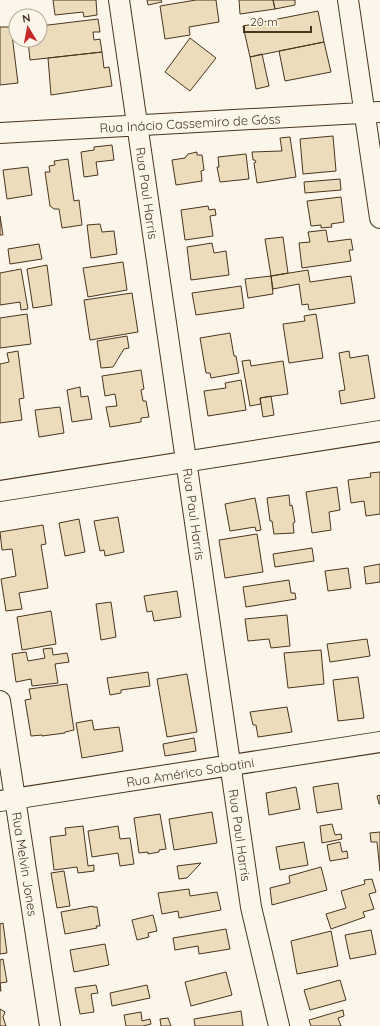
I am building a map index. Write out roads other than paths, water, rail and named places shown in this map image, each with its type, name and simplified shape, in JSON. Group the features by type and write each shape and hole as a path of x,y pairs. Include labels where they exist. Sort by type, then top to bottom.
{"street":[{"name":"Rua Paul Harris","path":"120,0 251,907 279,1026"},
{"path":"348,0 372,112 380,218"},
{"name":"Rua Inácio Cassemiro de Góss","path":"0,133 372,112"},
{"path":"0,491 380,431"},
{"name":"Rua Melvin Jones","path":"0,701 8,800 50,1026"},
{"name":"Rua Américo Sabatini","path":"8,800 380,742"}]}
